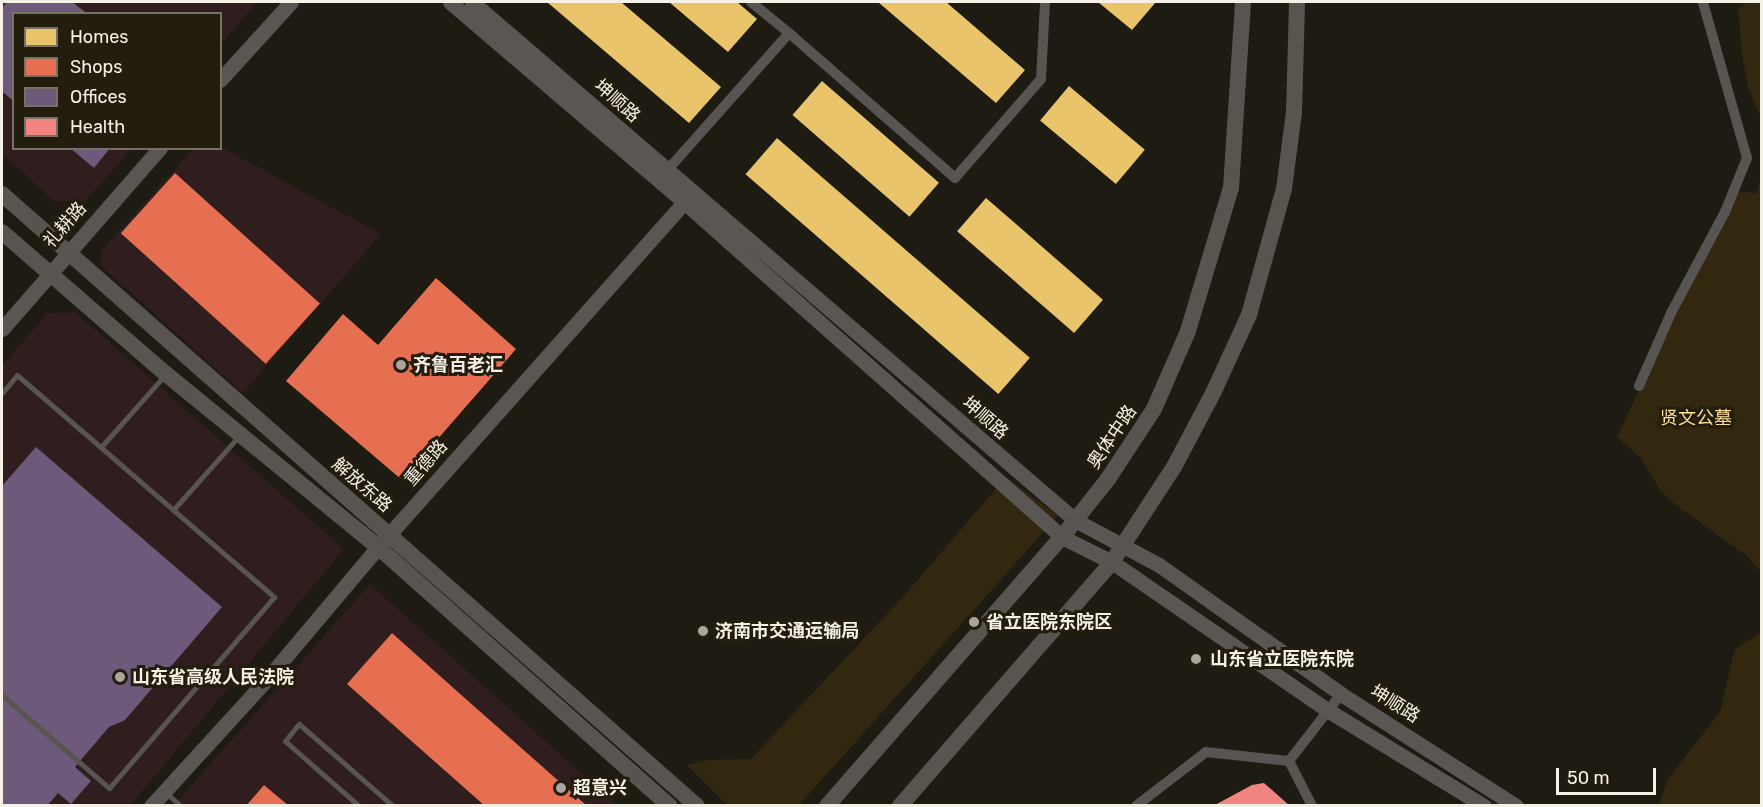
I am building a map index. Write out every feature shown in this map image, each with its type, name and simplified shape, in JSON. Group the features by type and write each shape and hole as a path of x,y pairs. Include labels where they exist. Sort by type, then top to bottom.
{"main road":[{"name":"奥体中路","path":"827,806 1062,537 1154,410 1188,331 1231,188 1243,2"},
{"path":"900,806 1112,562 1174,467 1249,315 1284,189 1294,111 1297,2"},
{"name":"解放东路","path":"2,194 697,806"},
{"name":"解放东路","path":"2,232 48,275 166,374 378,547 670,806"}],"street":[{"path":"222,79 291,2"},
{"name":"坤顺路","path":"450,2 663,175 1075,520 1124,543 1341,694 1516,806"},
{"name":"坤顺路","path":"472,2 663,175 684,202 1062,537 1112,562 1329,711 1484,806"},
{"path":"752,2 955,178 1041,79 1045,2"},
{"path":"1639,386 1671,313 1725,212 1748,158 1703,2"},
{"path":"663,175 789,33"},
{"name":"礼耕路","path":"2,329 158,150"},
{"name":"重德路","path":"151,806 266,680 378,547 684,202"},
{"path":"1289,761 1341,694"},
{"path":"1136,806 1206,752 1289,761"},
{"path":"1289,761 1312,806"}],"lane":[{"path":"101,447 166,374"},
{"path":"2,393 17,375 274,597 109,788 2,695"},
{"path":"173,510 240,434"},
{"path":"359,806 285,741 299,724 393,806"},
{"path":"164,790 181,806"}],"shaded area":[{"path":"2,2 257,2 222,43 222,12 12,12 12,150 130,150 85,202 54,201 2,154"},
{"path":"222,148 381,234 243,393 102,267 101,251 192,150 222,150"},
{"name":"山东省高级人民法院","path":"75,312 344,549 131,805 2,806 2,366 47,313"},
{"path":"370,584 617,805 173,806"}],"green space":[{"path":"1748,2 1761,2 1761,118 1748,87 1742,54 1738,9"},
{"name":"贤文公墓","path":"1761,174 1761,572 1747,556 1677,506 1660,490 1640,457 1617,437 1734,190 1757,194"},
{"path":"1006,477 1058,516 799,805 729,805 721,799 687,765 708,760 751,759 902,598"},
{"path":"1761,632 1761,805 1659,805 1668,779 1720,712 1735,649"}],"building: Homes":[{"path":"547,2 621,2 721,87 689,123"},
{"path":"669,2 737,2 757,19 728,52"},
{"path":"878,2 946,2 1025,70 996,103"},
{"path":"1098,2 1156,2 1132,30"},
{"path":"822,81 939,183 909,217 792,115"},
{"path":"1069,86 1145,150 1116,184 1040,120"},
{"path":"777,138 1030,358 998,394 746,174"},
{"path":"986,198 1103,300 1074,333 957,231"}],"building: Shops":[{"path":"40,2 72,2 84,12 32,12"},
{"path":"12,35 12,99 2,91 2,47"},
{"path":"175,173 320,303 266,364 121,233"},
{"name":"齐鲁百老汇","path":"436,278 516,349 402,480 286,381 343,314 378,345"},
{"path":"392,633 587,806 485,806 347,684"},
{"path":"264,785 289,806 246,806"}],"building: Offices":[{"path":"7,2 72,2 84,12 12,12 12,99 2,91 2,8"},
{"path":"72,150 108,150 94,168"},
{"path":"36,447 222,607 125,720 109,727 75,767 91,781 71,804 58,793 47,806 2,806 2,486"}],"building: Health":[{"path":"1264,783 1290,806 1213,806 1252,785"}],"place":[{"name":"齐鲁百老汇","path":"401,365"},
{"name":"省立医院东院区","path":"974,622"},
{"name":"济南市交通运输局","path":"703,631"},
{"name":"山东省立医院东院","path":"1196,659"},
{"name":"山东省高级人民法院","path":"120,677"},
{"name":"超意兴","path":"561,788"}]}
